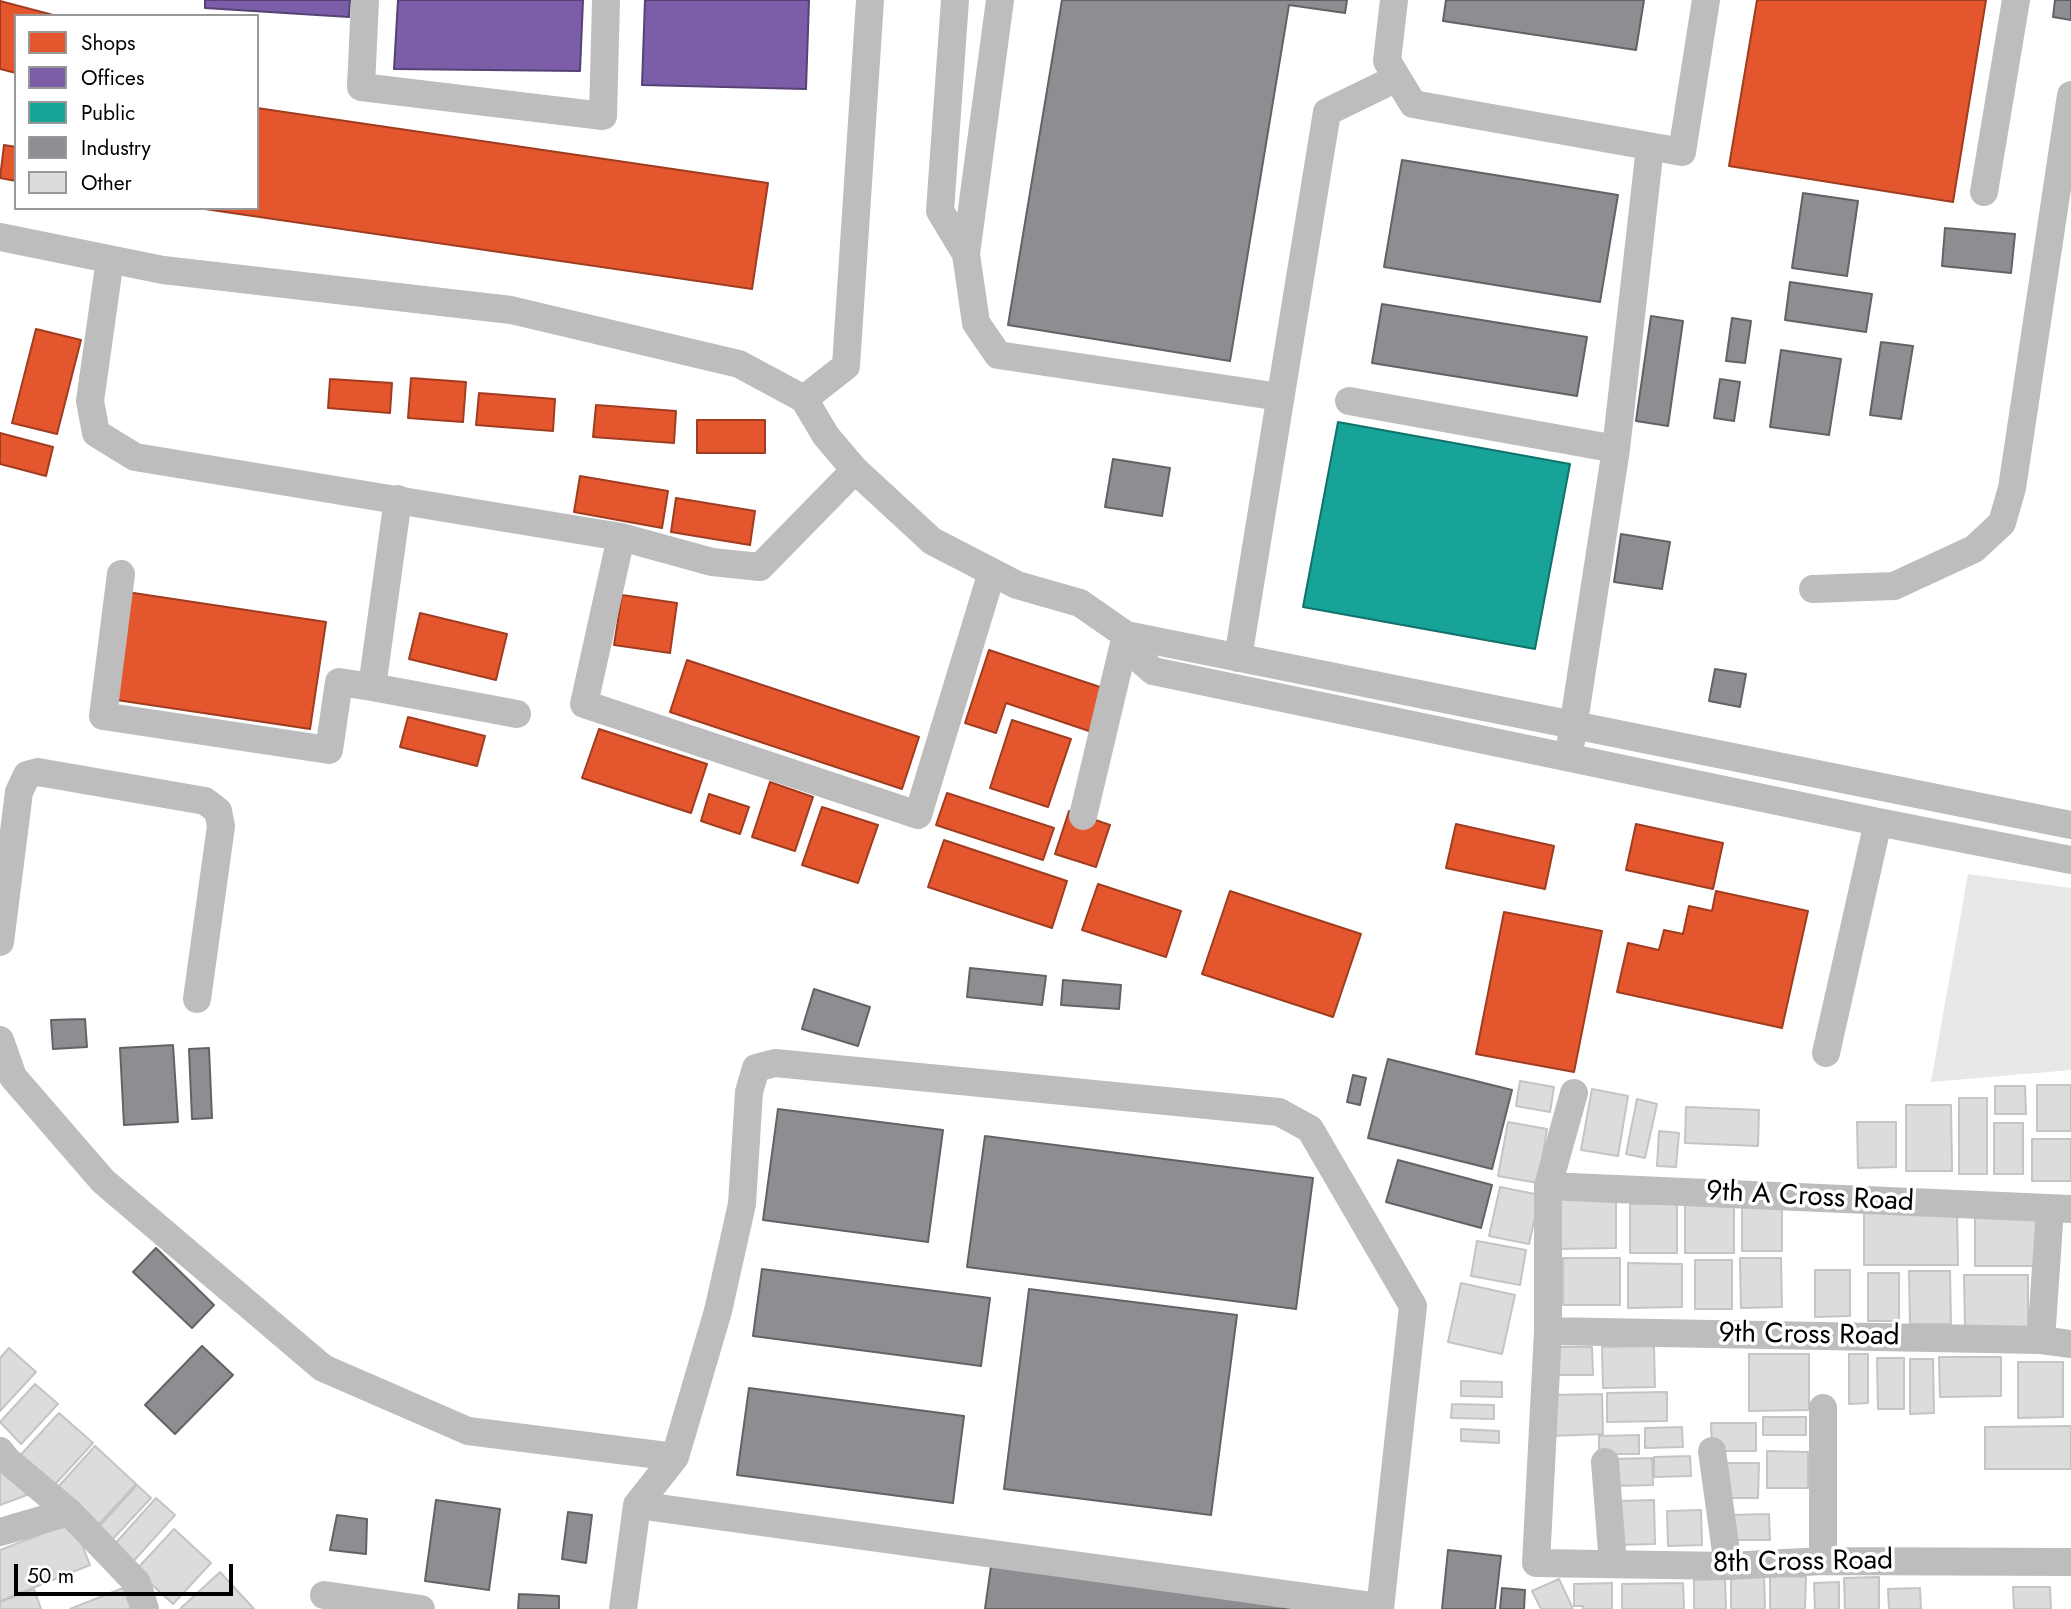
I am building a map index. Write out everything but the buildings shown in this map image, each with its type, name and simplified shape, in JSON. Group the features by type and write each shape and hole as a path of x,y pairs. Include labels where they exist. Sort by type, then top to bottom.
{"street":[{"path":"365,0 361,88 603,116 606,0"},
{"path":"804,399 846,366 870,0"},
{"path":"954,0 940,211 966,254"},
{"path":"1000,0 966,254 976,323 998,355 1280,397"},
{"path":"1394,0 1387,61 1413,104 1682,152 1706,0"},
{"path":"1984,192 2016,0"},
{"path":"1238,658 1327,112 1397,78"},
{"path":"1813,589 1894,586 1974,549 2002,523 2012,488 2071,95"},
{"path":"1569,758 1616,449 1650,147"},
{"path":"0,237 163,270 511,310 739,364 804,399 826,436 855,470 933,541 1017,585 1080,603 1126,635 2071,825"},
{"path":"110,260 90,401 96,432 135,457 621,537 712,562 760,567 855,470"},
{"path":"1349,401 1616,449"},
{"path":"372,688 398,499"},
{"path":"621,537 584,704 918,815 992,572"},
{"path":"121,574 103,716 330,750 339,682 517,714"},
{"path":"1126,635 1137,657 1153,671 2071,860"},
{"path":"1083,816 1126,635"},
{"path":"0,942 19,792 27,775 38,772 205,801 218,811 221,826 197,999"},
{"path":"1826,1053 1878,822"},
{"path":"0,1040 13,1077 103,1181 323,1368 468,1432 674,1457"},
{"path":"623,1609 637,1505 674,1457 718,1311 742,1204 749,1092 756,1068 775,1063 1279,1112 1311,1129 1413,1306 1380,1608 637,1505"},
{"path":"1548,1331 1548,1186 1574,1093"},
{"name":"9th A Cross Road","path":"1548,1186 2061,1209"},
{"path":"2041,1340 2061,1209"},
{"name":"9th Cross Road","path":"1548,1331 2041,1340 2071,1343"},
{"name":"8th Cross Road","path":"1548,1331 1536,1563 1728,1566 1823,1560 2071,1562"},
{"path":"1823,1408 1823,1560"},
{"path":"0,1451 7,1460 69,1512 160,1609"},
{"path":"1712,1451 1728,1566"},
{"path":"1605,1462 1613,1564"},
{"path":"0,1532 69,1512"},
{"path":"136,1583 145,1609"},
{"path":"324,1595 421,1609"}],"shaded area":[{"path":"1968,874 2071,888 2071,1070 1931,1082"}]}
